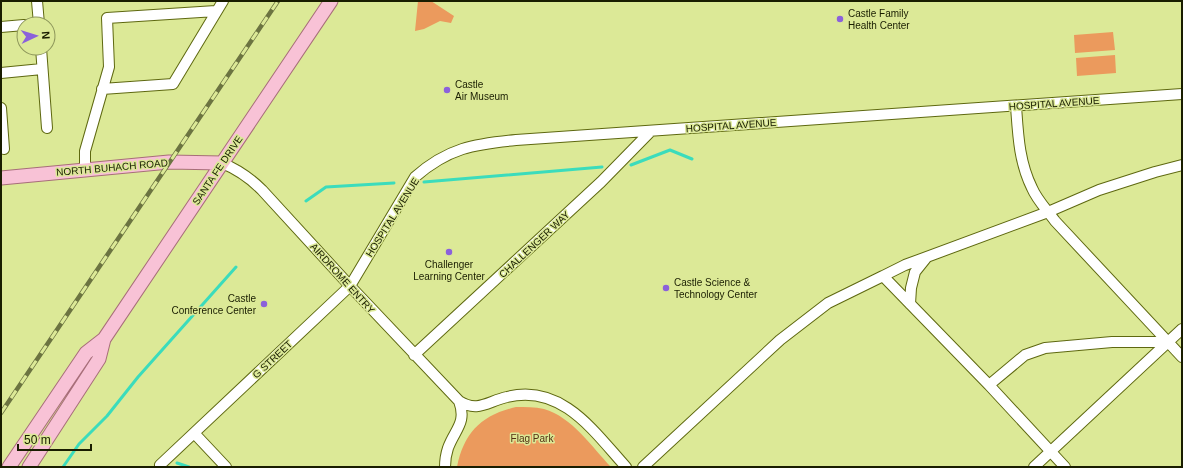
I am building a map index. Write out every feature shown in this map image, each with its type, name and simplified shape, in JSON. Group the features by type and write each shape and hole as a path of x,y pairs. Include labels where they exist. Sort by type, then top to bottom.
{"main road":[{"name":"SANTA FE DRIVE","path":"9,467 86,354 104,339 331,1"},
{"name":"NORTH BUHACH ROAD","path":"1,178 169,162 222,163"},
{"name":"SANTA FE DRIVE","path":"29,467 99,359 104,339"}],"street":[{"path":"37,1 38,16"},
{"path":"102,89 173,84 223,1"},
{"path":"85,169 85,151 108,67 108,18 216,11"},
{"path":"1,27 16,26"},
{"path":"41,56 47,128"},
{"path":"1,73 42,69"},
{"name":"HOSPITAL AVENUE","path":"350,286 415,176 427,166 454,151 490,143 1182,94"},
{"path":"1016,106 1018,143 1032,188 1055,221 1182,357"},
{"path":"1,108 4,148"},
{"name":"CHALLENGER WAY","path":"414,355 601,182 651,131"},
{"name":"AIRDROME ENTRY","path":"222,163 241,172 251,179 278,206 350,286 458,401"},
{"path":"643,467 780,340 828,303 905,265 928,256 1048,212 1099,190 1155,172 1182,166"},
{"path":"910,304 911,288 915,272 928,256"},
{"path":"883,276 989,385 1065,467"},
{"name":"G STREET","path":"161,467 160,465 350,286"},
{"path":"1034,467 1182,329"},
{"path":"989,385 1025,355 1045,348 1112,342 1168,342"},
{"path":"458,401 473,407 516,395 530,395 552,400 566,406 581,417 626,467"},
{"path":"445,467 448,449 462,421 462,411 458,401"},
{"path":"194,433 226,467"}],"green space":[{"path":"418,1 431,1 454,16 451,23 440,21 424,29 415,31"},
{"path":"1113,32 1115,50 1075,53 1074,35"},
{"path":"1115,55 1116,73 1077,76 1076,58"},
{"name":"Flag Park","path":"516,407 534,407 544,409 564,419 581,434 611,467 457,467 464,444 476,427 493,415"}],"waterway":[{"path":"631,165 670,150 692,159"},
{"path":"424,182 602,167"},
{"path":"306,201 326,187 394,183"},
{"path":"63,467 79,444 107,416 138,377 236,267"},
{"path":"177,463 189,467"}],"railway":[{"path":"1,413 278,1"}],"place":[{"name":"Castle Family Health Center","path":"840,19"},
{"name":"Castle Air Museum","path":"447,90"},
{"name":"Challenger Learning Center","path":"449,252"},
{"name":"Castle Science & Technology Center","path":"666,288"},
{"name":"Castle Conference Center","path":"264,304"}]}
